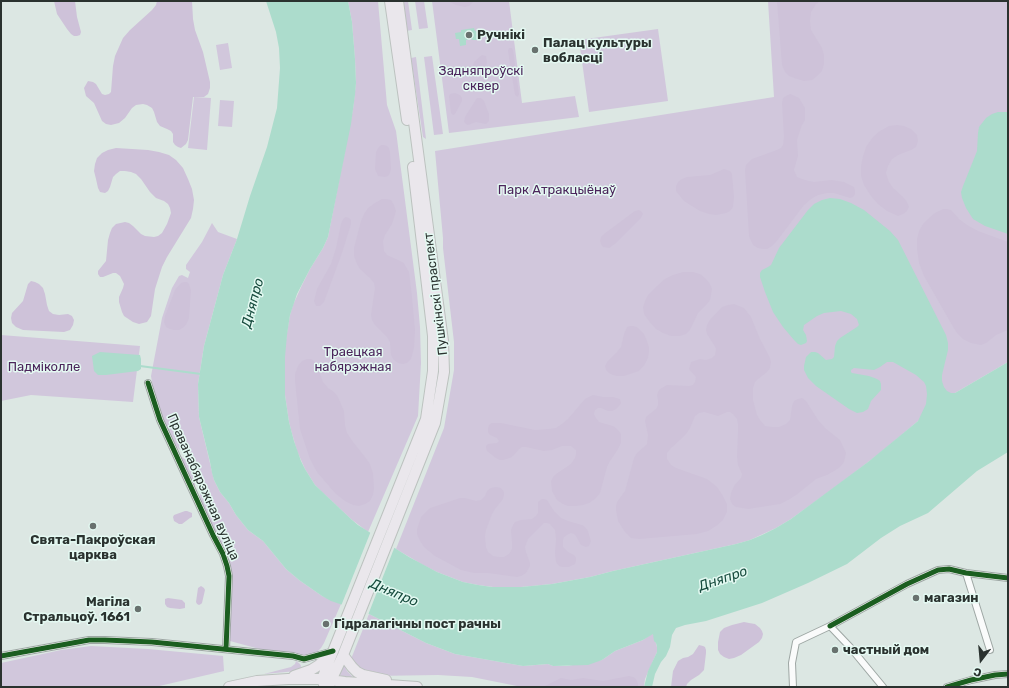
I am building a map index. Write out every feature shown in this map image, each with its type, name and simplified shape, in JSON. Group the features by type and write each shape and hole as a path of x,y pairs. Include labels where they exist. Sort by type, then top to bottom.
{"main road":[{"name":"Пушкінскі праспект","path":"390,1 410,146 433,336 431,421"},
{"name":"Пушкінскі праспект","path":"326,683 431,421 444,372 444,341 398,1"},
{"name":"Пушкінскі праспект","path":"288,679 319,666 338,653"},
{"path":"338,653 357,672 363,675 424,687"},
{"path":"229,687 257,681 288,679 326,683 345,682 417,687"}],"street":[{"name":"Праванабярэжная вуліца","path":"148,383 160,420 210,529 224,554 229,576 226,649"},
{"path":"793,687 792,663 796,642 830,626 901,587 938,570 949,569 966,573 1008,578"},
{"path":"966,573 990,650"},
{"path":"830,626 850,647 883,687"},
{"path":"1,656 89,640 152,642 293,656 304,659 338,653"},
{"path":"303,672 306,666 304,659"},
{"path":"947,687 971,680 1008,674"}],"green space":[{"name":"Траецкая набярэжная","path":"348,1 378,1 387,105 396,131 420,327 421,363 418,416 368,532 351,519 315,485 305,469 297,451 291,430 285,395 285,345 290,315 302,285 328,237 353,109 356,83 355,59 352,22"},
{"path":"402,1 408,1 412,30 406,31"},
{"path":"415,1 424,1 428,28 419,29"},
{"name":"Задняпроўскі сквер","path":"432,1 509,1 522,103 575,96 579,117 449,133"},
{"name":"Парк Атракцыёнаў","path":"768,1 1008,1 1008,362 955,393 918,421 880,453 791,519 750,540 590,577 552,584 521,587 493,587 463,582 437,572 396,549 444,428 454,370 454,342 443,248 435,151 774,97"},
{"path":"658,29 668,101 589,112 579,40"},
{"path":"228,43 232,68 220,70 216,45"},
{"path":"432,56 443,134 434,135 424,57"},
{"path":"416,57 426,139 423,137 411,58"},
{"path":"194,97 211,98 207,150 188,148"},
{"path":"220,100 234,101 232,127 218,126"},
{"path":"212,223 218,232 237,239 223,275 204,346 198,384 199,417 214,480 220,492 236,515 248,530 263,541 286,569 322,596 341,604 321,648 308,657 274,653 230,641 231,578 225,553 200,501 200,484 198,472 194,462 187,452 179,449 174,444 158,409 153,388 151,376 162,318 172,288 179,276 182,275 188,278 190,272 186,269 186,265 202,242"},
{"name":"Падміколле","path":"1,335 140,346 133,402 31,395 1,401"},
{"path":"179,455 189,464 195,478 194,489"},
{"path":"369,614 426,643 455,654 523,666 548,664 553,666 567,666 602,660 615,651 643,640 653,633 657,652 645,679 644,687 522,687 472,677 438,675 373,676 362,673 351,659"},
{"path":"91,646 148,649 223,656 224,671 155,687 1,687 1,663 61,650"},
{"path":"296,661 301,666 300,670 264,674 291,667"},
{"path":"344,664 347,671 353,678 337,677"}],"shaded area":[{"path":"54,1 75,1 81,32 80,35 74,36 67,29 57,14"},
{"path":"157,1 192,1 195,30 203,52 210,82 208,94 204,97 193,97 188,140 181,148 175,145 171,131 160,126 152,108 147,105 136,105 119,123 111,125 106,124 102,121 94,103 86,96 84,88 88,81 96,84 102,94 105,95 111,92 115,56 123,38 152,10"},
{"path":"448,1 474,1 469,6 465,7"},
{"path":"777,1 820,1 811,12 810,21 811,30 822,48 824,64 822,71 812,80 804,81 797,79 789,76 785,72 782,65"},
{"path":"509,48 512,48 513,50 519,94 518,97 515,95 508,51"},
{"path":"482,55 486,56 487,62 485,72 481,74 475,72 472,68 474,62"},
{"path":"455,93 460,95 462,101 453,115 451,113 449,96 450,94"},
{"path":"790,94 799,98 805,108 805,120 797,140 798,156 794,170 797,177 814,182 832,180 844,182 854,187 855,194 850,198 834,193 827,193 818,195 811,199 804,205 776,242 767,249 763,249 753,245 749,236 745,170 746,165 752,159 777,150 783,145 782,103 783,98"},
{"path":"477,98 481,98 484,101 489,114 489,121 486,124 476,122 468,125 464,122 465,117"},
{"path":"897,125 911,129 917,135 918,141 916,147 892,159 886,173 893,188 903,197 909,207 907,211 898,216 887,211 878,204 864,185 861,176 863,156 866,147 873,137 889,126"},
{"path":"381,145 387,146 390,152 391,169 388,176 385,177 378,176 375,169 376,152"},
{"path":"116,148 148,150 169,155 183,168 192,189 194,200 191,218 162,267 155,289 151,316 147,322 139,324 124,316 122,312 119,297 124,284 120,276 113,273 100,277 98,271 106,261 108,240 112,228 116,224 125,222 129,223 141,234 154,237 162,233 171,213 168,204 156,198 141,179 136,174 131,172 120,171 113,177 108,191 105,193 100,192 94,171 97,158 102,153"},
{"path":"724,169 730,171 732,174 734,197 733,207 726,213 716,215 700,211 684,201 676,191 678,182 682,179 687,177 710,175"},
{"path":"382,199 391,200 396,211 392,224 383,241 384,251 387,255 404,263 409,272 415,330 414,348 411,359 407,363 403,364 398,363 393,359 391,355 390,342 372,320 371,315 375,288 374,283 360,269 354,256 354,248 364,214 368,208"},
{"path":"943,209 951,210 959,219 978,231 1008,242 1008,330 996,335 981,345 971,343 963,339 957,333 924,276 919,263 917,239 919,231 929,218"},
{"path":"639,210 643,214 641,218 616,243 609,248 603,247 600,241 601,237 635,211"},
{"path":"346,217 351,220 351,224 342,253 324,302 320,306 316,306 314,301 317,289 331,264 341,224 343,219"},
{"path":"683,272 700,274 710,284 712,289 711,295 710,300 698,313 690,330 686,334 680,336 671,336 656,329 644,314 643,307 648,295 665,279"},
{"path":"31,281 39,284 43,288 49,311 53,314 68,314 72,316 74,320 70,330 64,332 23,330 16,327 12,323 12,313 23,301 28,284"},
{"path":"184,282 189,284 191,290 189,318 184,327 179,330 170,329 166,327 164,322 165,316 175,290 181,283"},
{"path":"734,304 744,308 751,317 771,362 770,368 755,382 753,388 753,400 760,420 765,426 779,427 786,424 790,420 794,401 802,398 806,401 825,428 840,440 846,453 844,462 834,471 816,479 796,495 780,504 748,509 736,507 732,504 730,499 734,486 741,478 742,474 738,465 737,457 737,419 730,412 718,416 704,412 699,413 695,416 686,434 667,453 667,459 671,465 676,468 707,479 717,487 727,504 727,512 723,520 708,531 697,534 639,539 631,538 618,521 616,506 617,502 625,491 634,458 637,453 647,444 648,435 645,421 646,417 656,409 658,405 657,395 660,389 667,385 693,385 696,377 689,369 691,362 700,359 706,360 715,355 716,349 706,330 709,321 722,307"},
{"path":"627,327 637,327 644,334 649,347 648,358 639,371 624,376 613,375 606,370 605,366 621,347"},
{"path":"311,359 316,363 323,382 338,397 344,411 347,433 370,464 373,473 374,489 370,501 365,504 359,506 353,505 335,493 317,472 310,459 300,429 295,381 295,374 298,366 302,361"},
{"path":"593,395 620,399 621,403 616,409 608,411 598,408 595,410 594,414 599,422 613,426 617,429 621,434 621,443 607,467 600,493 589,503 568,506 557,500 552,491 551,481 553,477 571,464 575,458 576,450 571,446 562,446 544,451 522,447 510,458 503,460 496,458 487,451 486,446 488,444 497,443 499,441 488,432 489,425 492,423 501,423 535,430 556,428 568,419 585,399"},
{"path":"496,487 501,488 504,495 503,499 492,514 486,530 486,547 488,552 493,556 499,557 504,557 509,554 512,549 511,530 513,525 515,522 532,519 536,516 538,513 538,502 544,499 547,500 554,511 561,518 582,525 588,531 591,541 589,546 586,547 581,545 574,534 571,533 564,537 563,547 574,555 576,558 575,564 569,567 562,567 556,562 555,530 550,524 547,523 544,523 528,539 525,547 530,566 526,573 517,577 488,573 474,573 461,570 435,556 424,547 417,534 417,529 421,517 430,508 460,498 476,501 481,500 487,491"},
{"path":"185,511 192,513 192,517 182,524 174,521 174,515"},
{"path":"201,586 205,590 202,603 199,605 196,602 198,588"},
{"path":"165,599 182,600 185,603 185,608 180,609 167,607 165,604"},
{"path":"744,622 755,624 760,628 763,634 762,638 759,642 741,655 729,659 724,657 718,650 720,632 724,628"},
{"path":"699,645 705,647 706,650 704,670 691,680 686,687 671,687 673,671 678,661 693,654"},
{"path":"629,676 636,679 638,687 531,687 545,686 561,678 571,680 583,678 603,681"}],"water":[{"name":"Дняпро","path":"266,1 348,1 352,22 355,59 356,83 351,124 328,237 297,294 290,315 285,357 285,395 289,422 301,461 315,485 358,525 409,557 437,572 463,582 492,587 521,587 552,584 590,577 736,544 762,535 791,519 868,462 918,421 926,404 926,386 924,382 916,375 893,362 887,362 874,370 854,368 851,370 852,373 877,379 881,384 881,390 871,401 868,409 863,412 857,413 849,409 816,386 808,378 804,370 806,357 811,352 815,352 826,360 832,359 834,357 837,341 859,325 857,319 851,314 841,311 824,313 817,316 804,325 803,330 807,341 801,345 794,340 783,327 773,312 765,292 760,277 762,270 771,265 779,248 808,210 814,204 830,198 840,199 864,210 890,231 898,240 946,335 948,350 942,381 947,391 955,393 1008,362 1008,452 977,471 928,513 900,526 881,538 847,564 762,603 706,621 676,628 672,635 670,647 666,656 655,674 652,687 644,687 648,671 657,652 653,634 643,640 615,651 602,660 588,665 553,666 548,664 523,666 455,654 426,643 369,614 331,601 322,596 286,569 263,541 248,530 220,492 212,473 199,417 198,384 204,346 223,275 237,239 267,147 277,108 280,68 279,48 276,32"},
{"path":"474,28 478,40 466,40 466,45 460,46 459,39 456,39 455,33 461,32 461,30"},
{"path":"998,112 1008,112 1008,234 985,226 973,219 966,208 961,192 977,151 979,127 986,118"},
{"path":"100,352 140,355 141,369 138,371 98,375 94,371 92,356"}],"pier":[{"path":"371,531 395,546 368,615 341,606"}],"waterway":[{"path":"140,366 201,374"}],"cycle path":[{"path":"148,383 160,420 223,554 227,566 229,576 226,649"},
{"path":"830,626 907,584 938,570 949,569 966,573 1008,578"},
{"path":"1,656 89,640 152,642 293,656 304,659 333,651"},
{"path":"947,687 971,680 1008,674"}],"place":[{"name":"Ручнікі","path":"469,35"},
{"name":"Палац культуры вобласці","path":"535,50"},
{"name":"Свята-Пакроўская царква","path":"93,526"},
{"name":"магазин","path":"916,598"},
{"name":"Магіла Стральцоў. 1661","path":"138,609"},
{"name":"Гідралагічны пост рачны","path":"326,624"},
{"name":"частный дом","path":"835,650"}]}
